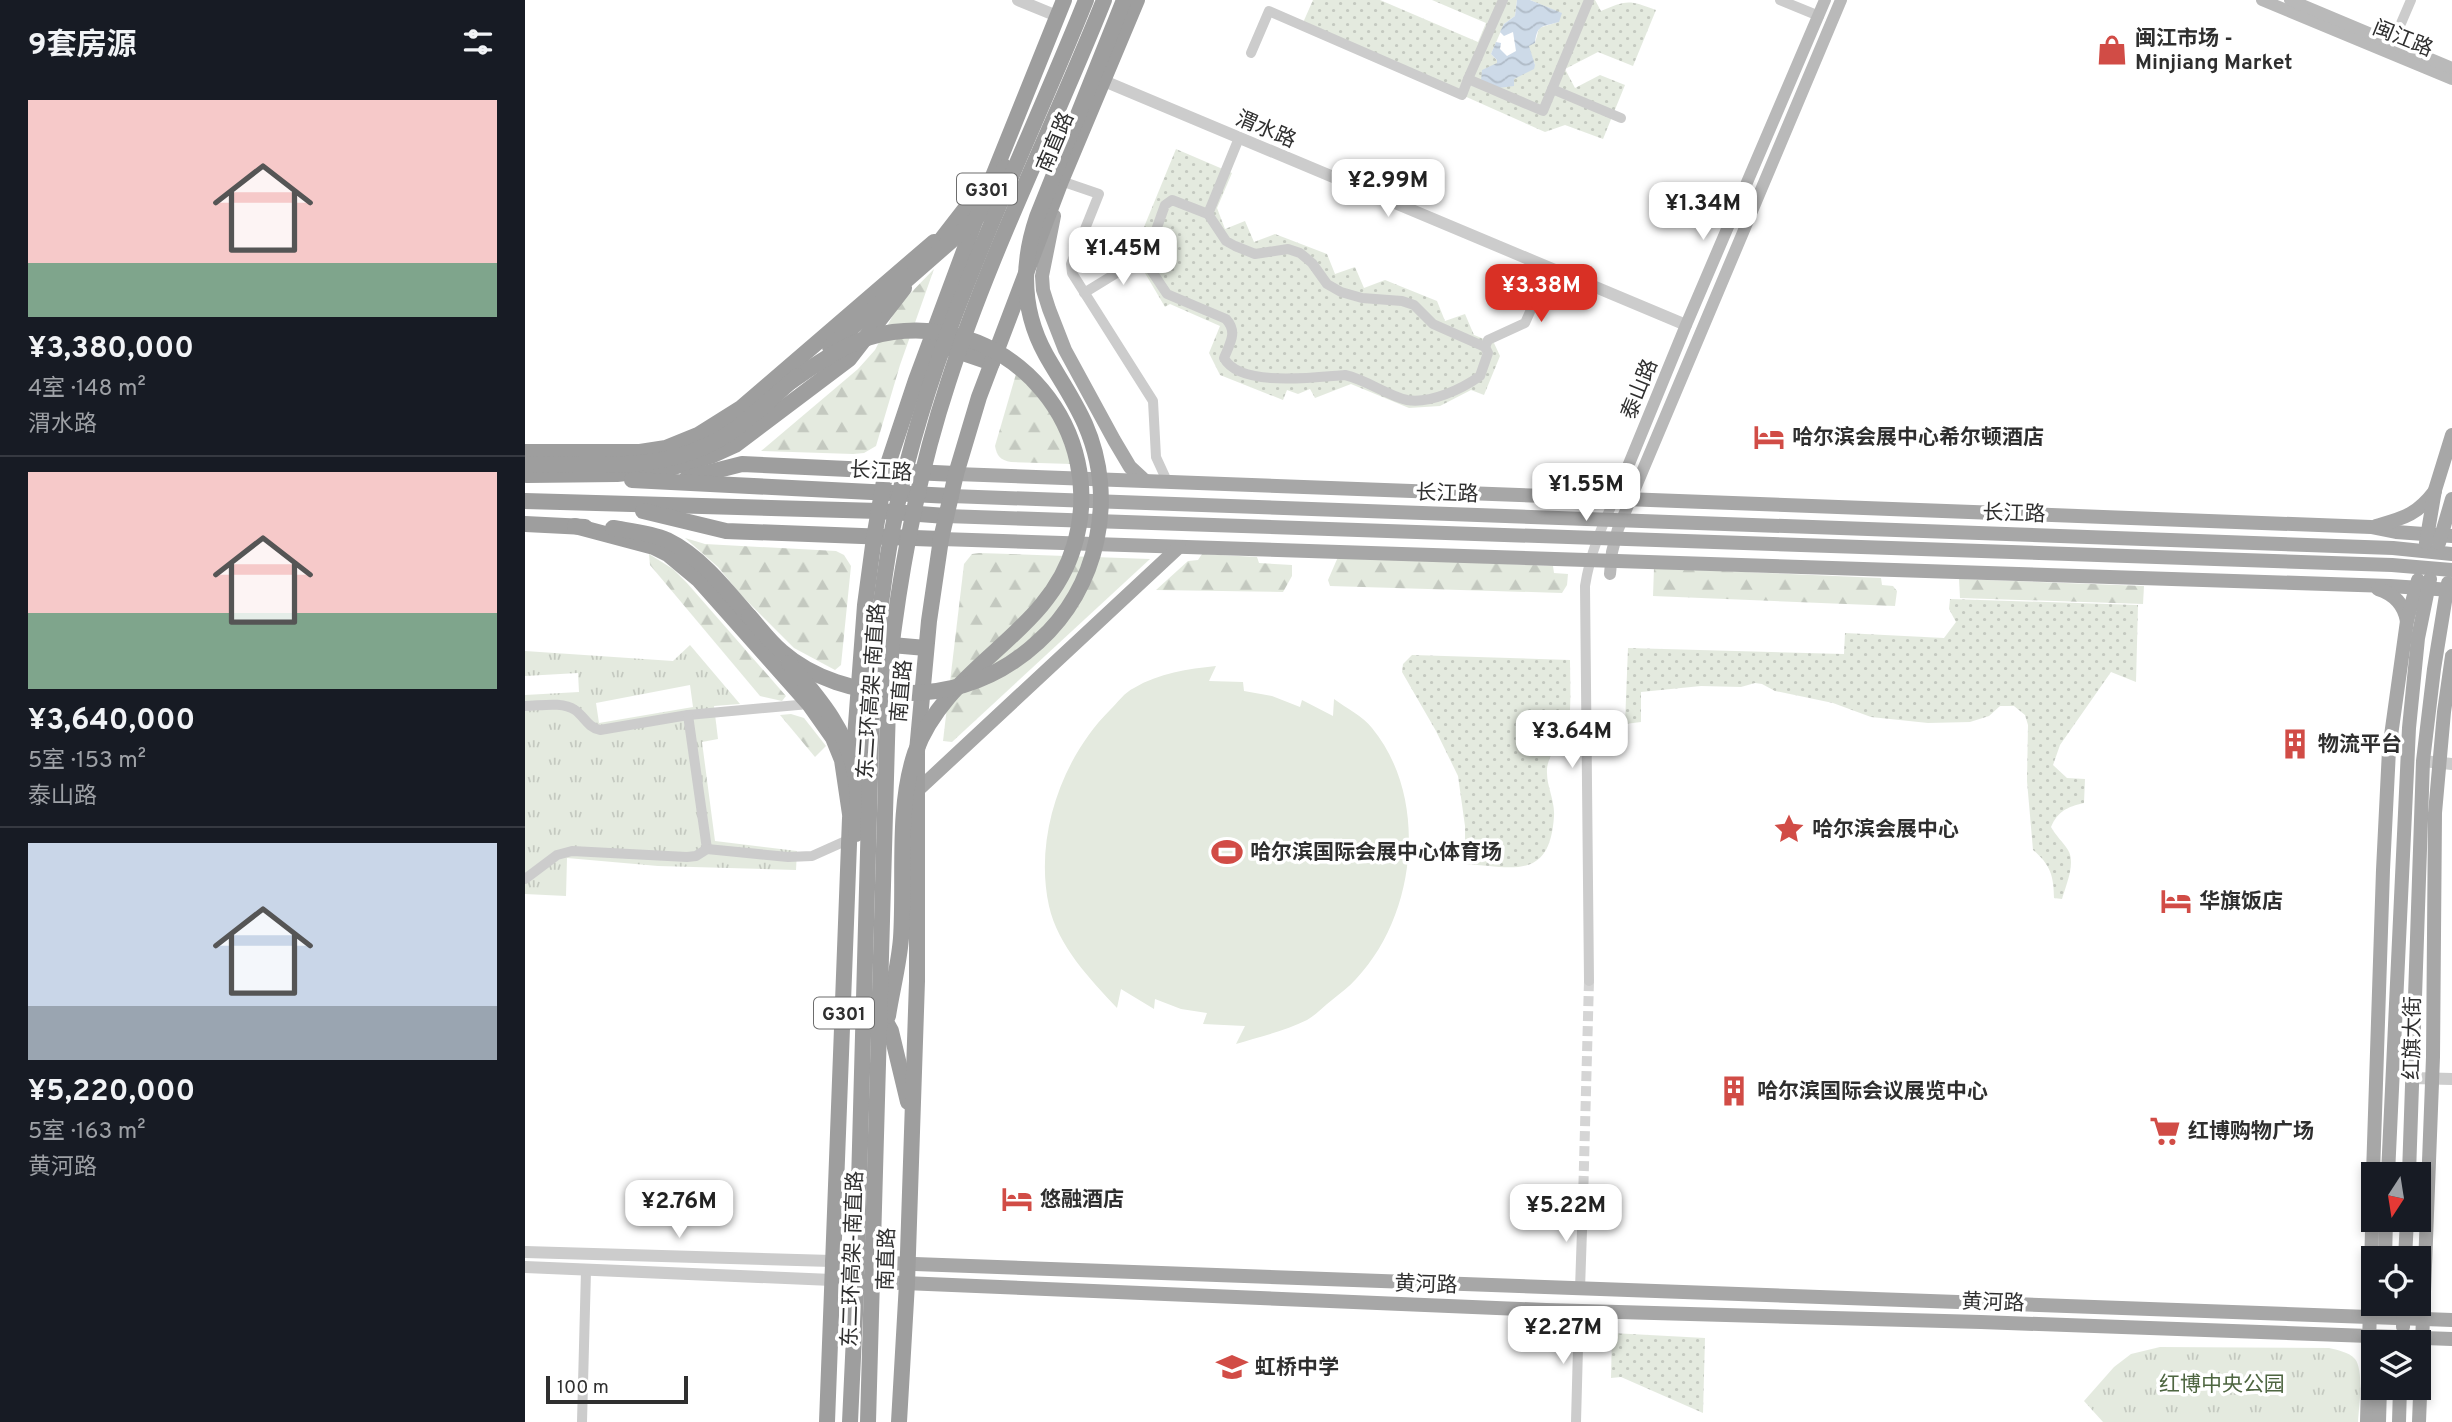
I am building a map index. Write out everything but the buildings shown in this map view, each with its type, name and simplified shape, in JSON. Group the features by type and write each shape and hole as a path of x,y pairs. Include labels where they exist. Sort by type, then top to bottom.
{"highway":[{"name":"南直路","path":"827,1422 850,814 861,642 874,538 886,470 929,342 993,172 1064,0"},
{"path":"526,471 670,460 708,445 729,433 790,382 975,220 990,199 1006,167 1075,0"},
{"name":"东二环高架-南直路","path":"850,1422 873,679 877,626 897,505 931,382 960,302 1086,0"},
{"name":"东二环高架-南直路","path":"868,1422 888,706 894,629 915,507 947,384 974,308 1104,0"},
{"path":"525,524 613,528 664,538 706,568 780,651 818,674 851,687 873,693 916,694 950,690 966,686 1017,660 1058,622 1075,597 1087,573 1100,529 1098,475 1086,426 1045,353 1031,318 1027,302 1025,267 1031,236 1041,207 1124,0"},
{"name":"南直路","path":"899,1422 907,1283 919,907 917,751 926,648 941,540 956,474 979,397 1062,181 1137,0"},
{"path":"526,471 617,474 670,468 735,445 849,359 993,172"},
{"path":"525,452 640,452 666,447 698,435 741,408 949,229"},
{"path":"790,382 841,348 877,335 924,330 962,337 1006,358 1044,392 1062,418 1080,467 1083,494 1081,520 1071,556 1057,585 1025,624 973,669 945,699 927,725 915,754 905,803 901,939 878,1077"},
{"path":"929,342 992,363"},
{"path":"671,482 742,464 956,474"},
{"name":"长江路","path":"526,471 671,482 951,496"},
{"name":"长江路","path":"525,501 879,511 946,516"},
{"path":"610,503 726,531 941,540"},
{"path":"575,527 654,547 698,579 809,704 833,738 842,760 850,814"},
{"path":"749,616 825,704 850,756 856,780 855,909 862,1013"},
{"path":"861,642 926,648"},
{"path":"848,904 862,989 869,1001 879,1004 887,1002 893,995 919,907"},
{"path":"839,1115 864,1022 876,1017 886,1022 891,1031 913,1121"}],"main road":[{"name":"泰山路","path":"1615,498 1825,0"},
{"name":"泰山路","path":"1611,568 1622,520 1841,0"},
{"name":"闽江路","path":"2262,0 2452,68"},
{"name":"闽江路","path":"2290,0 2452,79"},
{"path":"1062,181 1046,251 1043,290 1065,350 1123,456 1144,480"},
{"name":"红旗大街","path":"2440,536 2435,490 2452,435"},
{"path":"956,474 2371,527 2440,536"},
{"path":"2371,527 2411,515 2424,505 2435,490"},
{"name":"长江路","path":"951,496 2393,548 2438,552"},
{"name":"红旗大街","path":"2374,1162 2381,910 2389,750 2407,621 2427,568 2438,552 2440,536 2452,499"},
{"name":"长江路","path":"946,516 2452,568"},
{"path":"941,540 1589,561 1611,568 2359,585 2450,590"},
{"path":"919,789 1179,547"},
{"name":"红旗大街","path":"2409,1162 2423,761 2437,647 2450,590 2452,568"},
{"path":"2359,585 2380,589 2392,595 2404,610 2407,621"},
{"name":"红旗大街","path":"2389,1162 2409,728 2421,588"},
{"name":"红旗大街","path":"2421,1330 2433,1078 2435,813 2445,763 2452,656"},
{"name":"黄河路","path":"832,1261 1580,1289 2361,1311"},
{"name":"黄河路","path":"832,1280 2361,1338"},
{"name":"黄河路","path":"2415,1316 2422,1319 2452,1320"},
{"name":"黄河路","path":"2431,1339 2452,1339"},
{"path":"2367,1422 2370,1400"},
{"path":"2379,1422 2380,1400"},
{"path":"2399,1422 2400,1400"},
{"name":"红旗大街","path":"2419,1422 2420,1400"}],"street":[{"path":"1019,0 1057,16"},
{"path":"1251,53 1269,11 1462,95 1503,0"},
{"path":"1468,79 1543,111 1589,0"},
{"path":"1780,0 1819,16"},
{"path":"2391,48 2411,0"},
{"name":"渭水路","path":"1104,80 1686,325"},
{"path":"1552,89 1621,118"},
{"path":"1208,214 1240,138"},
{"path":"1062,181 1099,194 1071,264 1072,273 1153,401 1156,457 1167,481"},
{"path":"1172,200 1208,214 1226,241 1235,246 1255,254 1288,249 1300,253 1312,263 1327,284 1341,292 1362,298 1402,301 1414,305 1433,324 1485,347 1488,353 1480,376 1439,397 1408,400 1345,375 1270,379 1255,376 1228,365 1224,358 1234,332 1226,319 1167,294 1145,261 1146,255 1165,205 1172,200"},
{"path":"1084,293 1146,255"},
{"path":"1485,347 1488,340 1525,323 1549,269"},
{"name":"泰山路","path":"1589,981 1585,586 1589,561 1615,498"},
{"path":"525,706 563,705 575,710 592,728 600,730 688,715 809,704"},
{"path":"688,715 707,849"},
{"path":"2423,761 2445,763"},
{"path":"525,879 557,855 572,851 687,857 696,856 707,849 788,857 812,856 850,839"},
{"path":"2412,1078 2452,1079"},
{"path":"1580,1289 1583,1200"},
{"name":"黄河路","path":"525,1252 832,1261"},
{"name":"黄河路","path":"525,1268 832,1280"},
{"path":"582,1422 586,1270"},
{"path":"1576,1422 1580,1310"}],"green space":[{"path":"1313,0 1380,0 1478,42 1486,23 1432,0 1517,0 1515,16 1504,24 1491,54 1497,63 1481,81 1466,76 1458,94 1302,25"},
{"path":"1530,0 1595,0 1601,11 1628,3 1656,10 1633,66 1598,52 1565,69 1575,88 1600,75 1625,85 1603,139 1565,125 1545,132 1462,95 1468,79 1498,88 1535,65 1528,46 1535,43 1539,28 1558,22 1561,13"},
{"path":"1176,149 1232,173 1217,208 1225,229 1245,221 1254,242 1275,234 1327,254 1335,274 1355,267 1364,288 1385,280 1437,301 1445,321 1465,314 1474,335 1494,343 1500,356 1484,395 1471,390 1440,406 1409,408 1351,384 1315,398 1310,389 1298,394 1287,390 1283,400 1220,375 1209,353 1220,326 1170,304 1165,307 1132,251"},
{"path":"934,269 900,365 876,446 864,453 853,454 761,451 858,369 875,350 897,307"},
{"path":"1016,374 1034,391 1058,424 1071,464 1011,462 998,455 995,446"},
{"path":"685,538 705,544 836,551 844,555 851,566 841,665 835,670 794,648 741,595 718,567"},
{"path":"649,554 673,569 687,583 786,696 782,701 760,696 650,565"},
{"path":"972,554 1150,559 952,742 943,741 964,564"},
{"path":"1202,554 1257,557 1259,563 1292,565 1292,576 1283,592 1156,590 1188,561 1198,560"},
{"path":"1338,557 1553,566 1554,573 1568,574 1567,585 1562,593 1330,586 1328,580"},
{"path":"1654,568 1881,578 1882,585 1893,586 1897,591 1895,606 1653,596"},
{"path":"1959,579 2144,586 2143,604 1960,598"},
{"path":"1950,599 2138,605 2136,682 2111,672 2060,745 2053,765 2067,778 2085,779 2084,803 2064,810 2051,827 2066,847 2071,861 2062,899 2054,898 2050,871 2033,850 2027,781 2028,725 2025,715 2014,706 2000,706 1989,716 1970,722 1928,723 1871,717 1833,703 1775,691 1755,683 1741,687 1701,686 1641,692 1641,722 1625,724 1628,648 1844,654 1845,633 1944,638 1956,622 1949,609"},
{"path":"690,645 740,704 714,706 718,739 702,742 715,841 797,851 796,870 658,866 567,858 566,896 525,894 525,695 579,692 578,673 525,676 525,651 673,661","holes":["690,685 693,707 599,723 596,703"]},
{"path":"1412,655 1570,660 1569,724 1547,767 1554,810 1551,837 1537,861 1526,866 1513,867 1465,864 1465,826 1458,776 1402,672 1403,664"},
{"name":"哈尔滨国际会展中心体育场","path":"1216,666 1209,681 1243,682 1244,691 1272,696 1300,707 1302,700 1333,716 1334,699 1364,720 1390,756 1402,787 1408,821 1408,855 1403,890 1377,953 1353,982 1310,1018 1281,1031 1236,1044 1245,1026 1203,1024 1207,1013 1181,1009 1155,999 1154,1009 1121,989 1117,1008 1067,948 1053,921 1045,880 1045,854 1055,801 1065,776 1093,730 1124,695 1144,683 1174,672"},
{"path":"791,714 804,718 826,746 815,757 780,715"},
{"path":"1612,1333 1705,1338 1703,1413 1621,1377 1611,1378"},
{"name":"红博中央公园","path":"2160,1347 2329,1348 2343,1352 2358,1364 2358,1422 2103,1422 2084,1401 2114,1367 2131,1354"}],"water":[{"path":"1517,0 1530,0 1562,13 1559,22 1539,29 1535,43 1529,46 1534,69 1514,79 1514,86 1498,88 1481,81 1482,70 1497,63 1491,54 1496,42 1501,43 1500,49 1507,56 1516,51 1513,32 1504,36 1500,32 1504,24 1515,16"}],"tunnel":[{"path":"1583,1201 1589,981"}],"place":[{"name":"闽江市场 - Minjiang Market","path":"2112,50"},
{"name":"哈尔滨会展中心希尔顿酒店","path":"1769,437"},
{"name":"物流平台","path":"2295,744"},
{"name":"哈尔滨会展中心","path":"1789,829"},
{"name":"哈尔滨国际会展中心体育场","path":"1227,852"},
{"name":"华旗饭店","path":"2176,901"},
{"name":"哈尔滨国际会议展览中心","path":"1734,1091"},
{"name":"红博购物广场","path":"2165,1131"},
{"name":"悠融酒店","path":"1017,1199"},
{"name":"虹桥中学","path":"1232,1367"}]}
